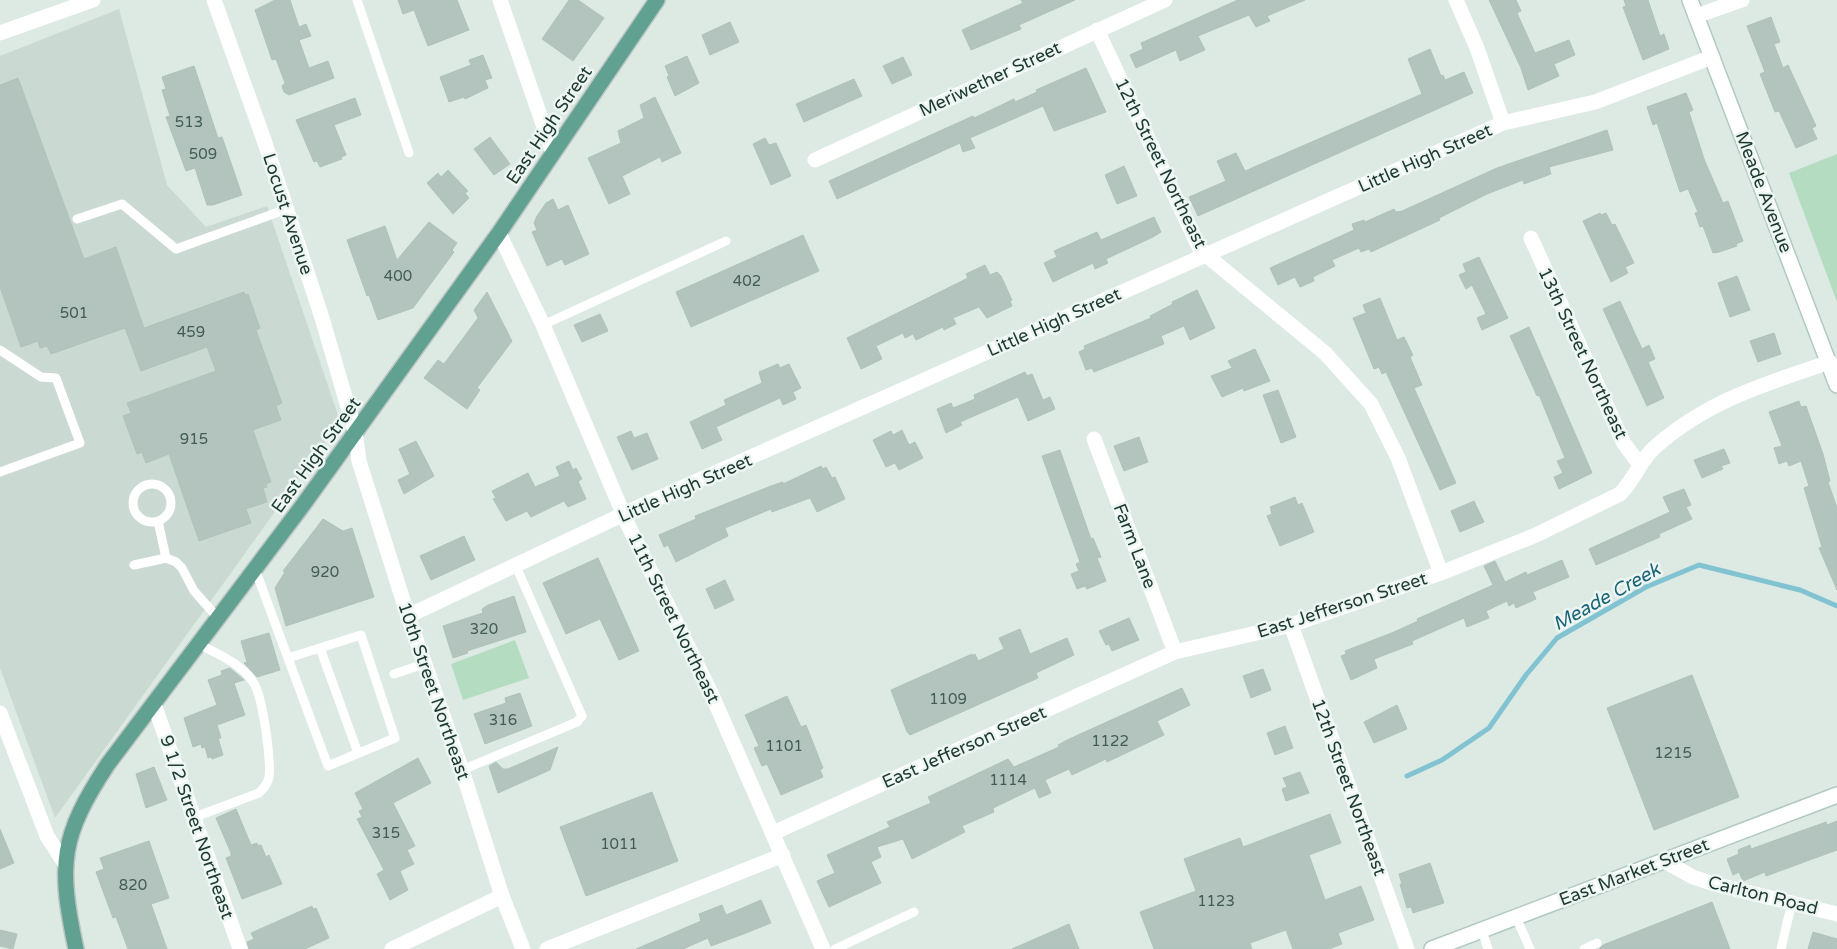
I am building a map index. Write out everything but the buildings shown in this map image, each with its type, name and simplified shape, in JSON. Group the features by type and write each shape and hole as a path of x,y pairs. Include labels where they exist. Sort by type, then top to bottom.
{"main road":[{"name":"East High Street","path":"76,949 68,908 65,864 71,833 85,799 108,764 199,644 499,233 657,0"}],"street":[{"path":"0,33 93,0"},
{"name":"Locust Avenue","path":"214,0 287,209 355,431"},
{"path":"500,0 553,153"},
{"name":"Meriwether Street","path":"815,160 1165,0"},
{"path":"1456,0 1477,48 1503,123"},
{"name":"Meade Avenue","path":"1690,0 1830,362 1837,385"},
{"path":"1696,16 1742,0"},
{"name":"12th Street Northeast","path":"1097,30 1195,240 1206,256 1324,353 1371,404 1398,458 1441,573"},
{"name":"Little High Street","path":"408,616 624,514 1503,123 1595,102 1712,57"},
{"name":"11th Street Northeast","path":"499,233 543,325 624,514 712,695 824,949"},
{"name":"13th Street Northeast","path":"1531,238 1623,442 1640,465"},
{"name":"East Jefferson Street","path":"773,833 1175,652 1291,625 1441,573 1536,535 1620,494 1629,485 1640,465 1653,449 1680,426 1718,403 1747,390 1830,362"},
{"name":"10th Street Northeast","path":"355,431 359,461 408,616 462,770 502,896 523,949"},
{"name":"Farm Lane","path":"1094,439 1175,652"},
{"name":"12th Street Northeast","path":"1291,625 1407,949"},
{"name":"9 1/2 Street Northeast","path":"154,704 240,949"},
{"path":"0,713 47,836 65,864"},
{"name":"East Market Street","path":"1432,949 1837,795"},
{"path":"547,949 783,855"},
{"name":"Carlton Road","path":"1664,861 1694,877 1714,884 1837,914"},
{"path":"392,949 502,896"}],"lane":[{"path":"357,0 409,153"},
{"path":"77,218 122,204 176,249 287,209"},
{"path":"543,325 726,241"},
{"path":"0,350 41,377 56,378 80,443 0,472"},
{"path":"146,484 159,485 164,488 171,500 168,513 158,521 146,522 133,509 132,503 136,491 146,484"},
{"path":"158,521 166,558"},
{"path":"134,565 166,558 176,562 182,568 194,591 218,618"},
{"path":"462,770 577,722 582,716 515,564"},
{"path":"254,569 328,766 395,738 360,635 288,658"},
{"path":"195,817 259,794 265,788 269,778 266,725 254,683 228,660 199,644"},
{"path":"320,648 358,753"},
{"path":"394,674 424,664"},
{"path":"1781,949 1792,902"},
{"path":"835,949 914,912"},
{"path":"1516,917 1530,949"},
{"path":"1482,930 1488,949"},
{"path":"1584,949 1597,943"}],"shaded area":[{"path":"119,9 167,185 206,227 267,206 340,421 55,818 0,668 0,56"}],"green space":[{"path":"1837,154 1837,302 1789,173"},
{"path":"515,640 529,678 463,700 451,664"}],"waterway":[{"name":"Meade Creek","path":"1407,776 1442,760 1489,728 1526,675 1557,638 1646,587 1699,565 1800,590 1837,606"}]}
